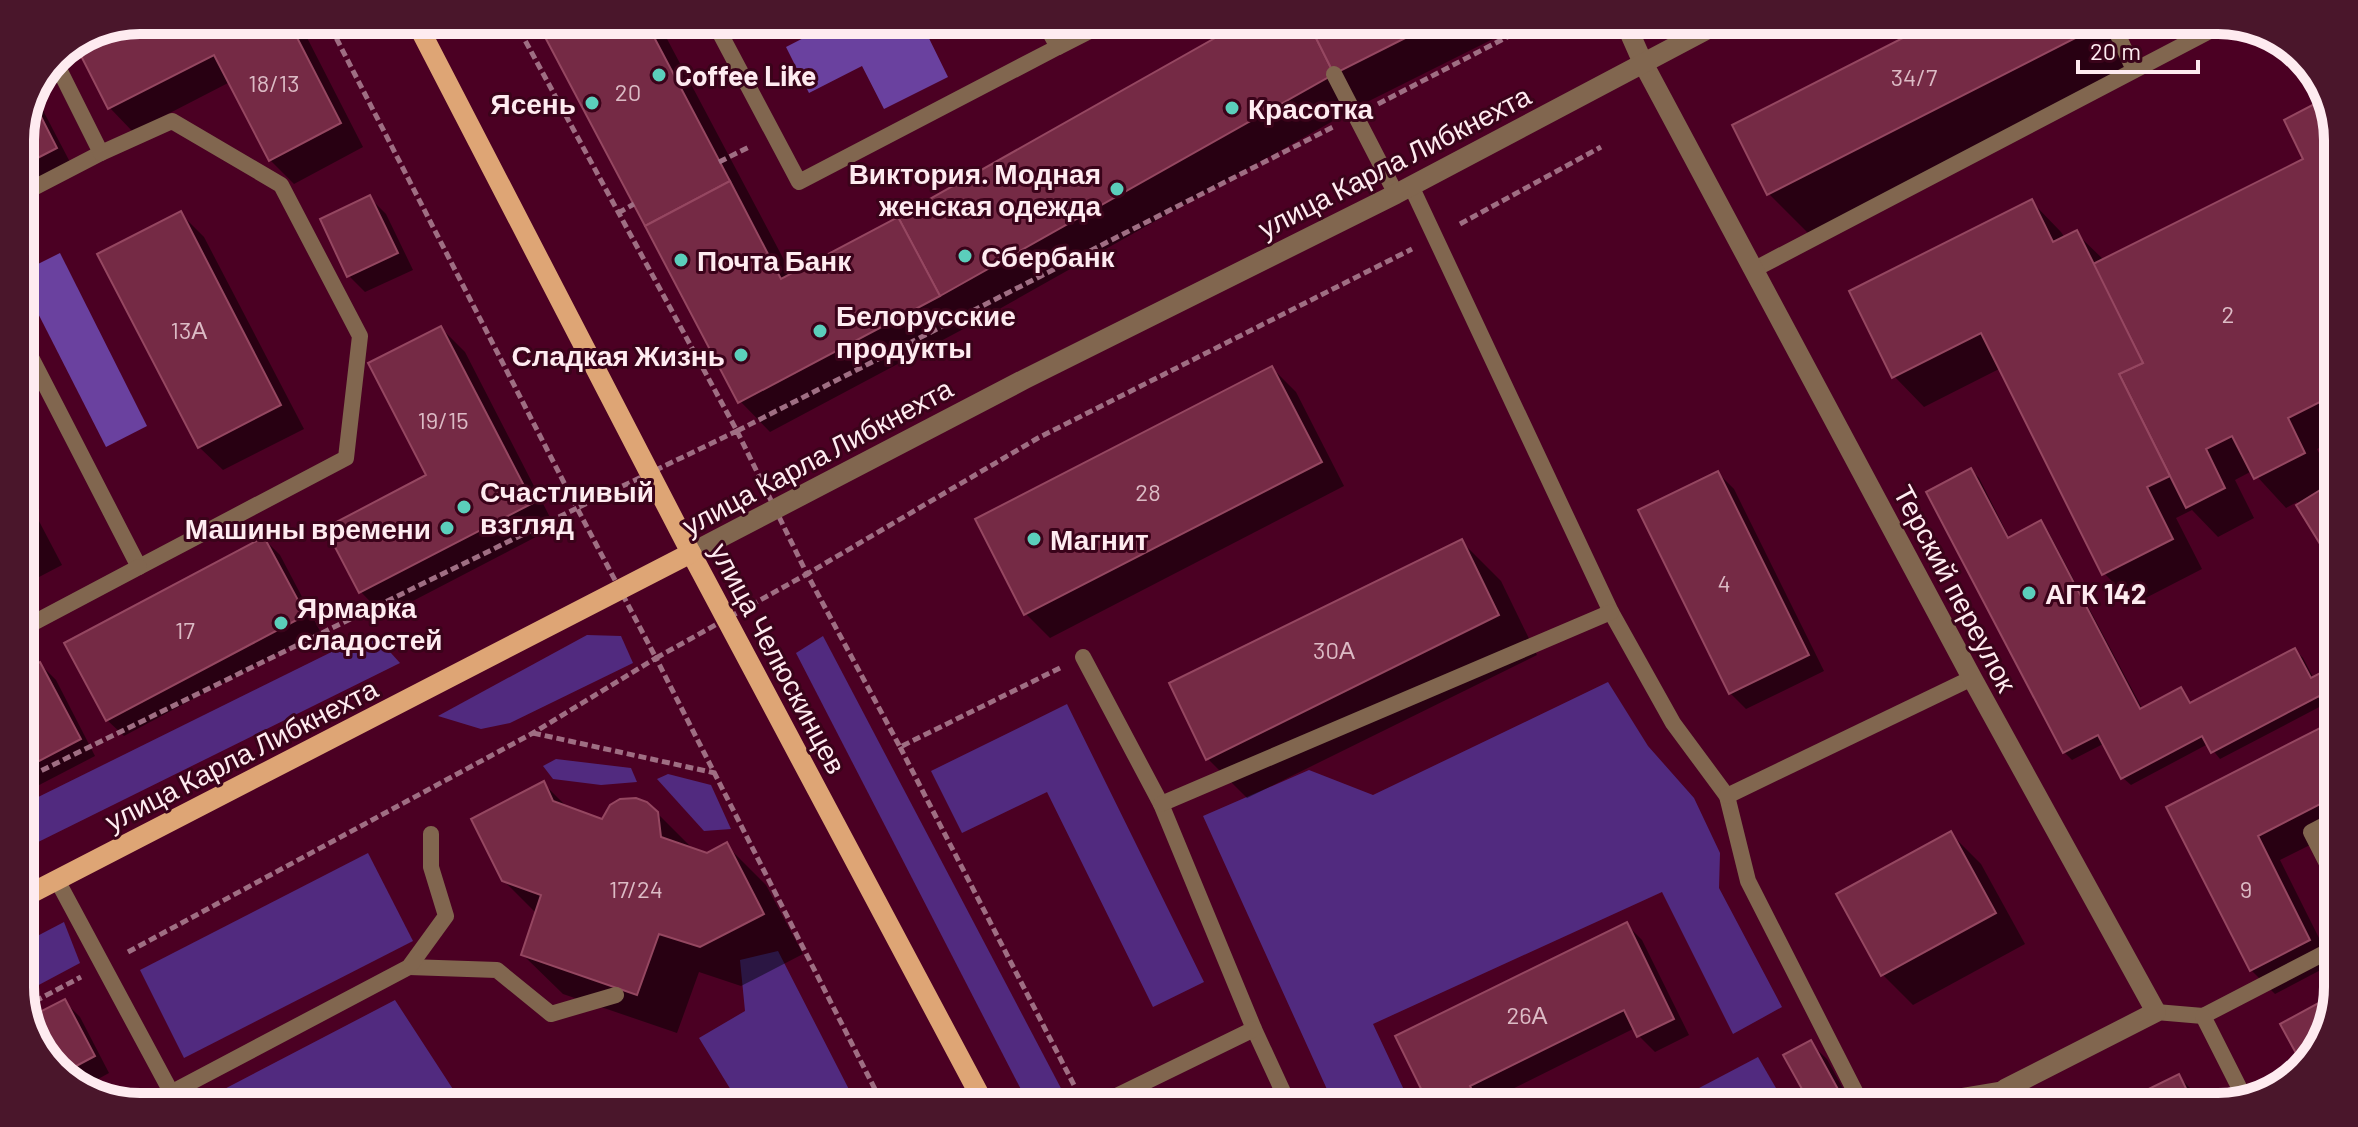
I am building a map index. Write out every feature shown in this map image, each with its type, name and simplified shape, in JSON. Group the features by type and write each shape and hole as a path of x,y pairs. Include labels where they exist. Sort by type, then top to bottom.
{"main road":[{"name":"улица Челюскинцев","path":"422,34 691,553 979,1093"},
{"name":"улица Карла Либкнехта","path":"34,892 691,553"}],"street":[{"name":"Терский переулок","path":"1630,34 1972,678 2156,1012"},
{"name":"улица Карла Либкнехта","path":"691,553 1011,386 1404,190 1698,34"},
{"path":"2018,1093 2156,1012"}],"lane":[{"path":"720,34 799,182 1084,34"},
{"path":"1051,34 1058,47"},
{"path":"2117,34 2134,70"},
{"path":"1753,270 2204,34"},
{"path":"60,71 101,153"},
{"path":"1334,74 1355,116 1435,238 1611,612 1673,723 1727,796 1748,881 1856,1093"},
{"path":"34,188 172,121 281,185 360,336 346,458 34,623"},
{"path":"34,363 139,567"},
{"path":"1161,804 1611,612"},
{"path":"1083,657 1161,804 1284,1093"},
{"path":"1727,796 1972,678"},
{"path":"2324,825 2311,832 2324,858"},
{"path":"57,880 171,1092 409,967 446,916 431,867 431,834"},
{"path":"2156,1012 2203,1016 2324,953"},
{"path":"409,967 497,970 551,1014 616,995"},
{"path":"2203,1016 2241,1090"},
{"path":"1123,1093 1254,1029"}],"path":[{"path":"34,774 577,508 334,34"},
{"path":"522,34 737,431 1513,34"},
{"path":"1078,1093 807,574 1038,438 1435,238 1601,147"},
{"path":"618,213 634,204"},
{"path":"900,747 1083,657"},
{"path":"35,1001 533,733 656,658 877,1093"},
{"path":"533,733 716,774"}],"shaded area":[{"path":"811,34 927,34 948,77 884,109 862,66 809,93 786,47"},
{"path":"60,253 147,426 106,447 34,306 34,266"},
{"path":"372,632 400,663 34,844 34,799"},
{"path":"587,635 621,636 633,663 510,723 481,729 438,716"},
{"path":"823,636 1063,1093 1023,1093 796,653"},
{"path":"1608,682 1648,746 1694,798 1720,853 1719,888 1782,1007 1733,1034 1662,892 1373,1024 1405,1093 1329,1093 1203,816 1309,770 1373,795"},
{"path":"1067,704 1204,982 1153,1007 1047,792 962,833 931,771"},
{"path":"556,759 631,768 637,782 601,785 553,779 543,766"},
{"path":"668,774 711,785 731,829 704,831 657,779"},
{"path":"368,853 413,941 184,1058 140,970"},
{"path":"64,922 80,963 34,988 34,938"},
{"path":"778,951 851,1093 733,1093 699,1038 745,1011 740,960"},
{"path":"395,1000 455,1093 217,1093"},
{"path":"1758,1057 1779,1093 1690,1093"}],"building":[{"path":"140,34 295,34 341,123 269,161 214,55 108,109 80,53 106,40"},
{"path":"543,34 652,34 730,181 645,226"},
{"path":"1222,34 1314,34 1334,74 940,296 898,217"},
{"path":"1314,34 1413,34 1334,74"},
{"path":"1911,34 2083,34 1767,195 1732,125"},
{"path":"2317,103 2324,133 2324,400 2288,418 2305,453 2254,479 2232,436 2206,449 2225,488 2186,508 2119,374 2143,363 2093,264 2303,159 2284,120"},
{"path":"38,111 57,148 34,160"},
{"path":"730,181 781,279 898,217 940,296 738,403 645,226"},
{"path":"370,195 398,253 347,277 320,219"},
{"path":"2032,199 2053,242 2077,230 2143,363 2119,374 2170,476 2147,487 2173,539 2102,575 1981,333 1892,378 1849,291"},
{"path":"181,211 281,405 198,448 97,254"},
{"path":"441,326 533,503 359,593 325,528 426,475 368,363"},
{"path":"1272,366 1322,462 1024,615 975,519"},
{"name":"АГК 142","path":"1971,468 2008,538 2041,520 2140,709 2181,687 2190,703 2295,648 2311,678 2324,671 2324,706 2319,696 2211,753 2202,736 2121,779 2098,735 2063,753 1926,492"},
{"path":"1718,471 1809,655 1729,694 1638,510"},
{"path":"2324,488 2324,550 2296,505"},
{"path":"264,537 306,615 106,721 64,643"},
{"path":"1462,539 1499,615 1206,760 1169,683"},
{"path":"40,662 81,739 34,764 34,665"},
{"path":"2322,727 2324,802 2258,836 2310,940 2250,971 2166,807"},
{"path":"544,781 553,801 602,819 610,805 620,799 636,798 647,802 658,812 661,837 707,853 727,842 764,914 700,947 659,934 637,995 521,955 541,895 502,881 471,819"},
{"path":"1951,831 1996,913 1881,976 1836,894"},
{"path":"1627,922 1674,1019 1637,1037 1624,1010 1470,1086 1473,1093 1423,1093 1395,1036"},
{"path":"65,999 95,1056 70,1067 52,1046 38,1013"},
{"path":"2323,1001 2313,1034 2298,1057 2280,1024"},
{"path":"1811,1040 1840,1093 1804,1093 1783,1055"},
{"path":"2179,1074 2188,1093 2140,1093"}],"place":[{"name":"Coffee Like","path":"659,75"},
{"name":"Ясень","path":"592,103"},
{"name":"Красотка","path":"1232,108"},
{"name":"Виктория. Модная женская одежда","path":"1117,189"},
{"name":"Сбербанк","path":"965,256"},
{"name":"Почта Банк","path":"681,260"},
{"name":"Белорусские продукты","path":"820,331"},
{"name":"Сладкая Жизнь","path":"741,355"},
{"name":"Счастливый взгляд","path":"464,507"},
{"name":"Машины времени","path":"447,528"},
{"name":"Магнит","path":"1034,539"},
{"name":"АГК 142","path":"2029,593"},
{"name":"Ярмарка сладостей","path":"281,623"}]}
